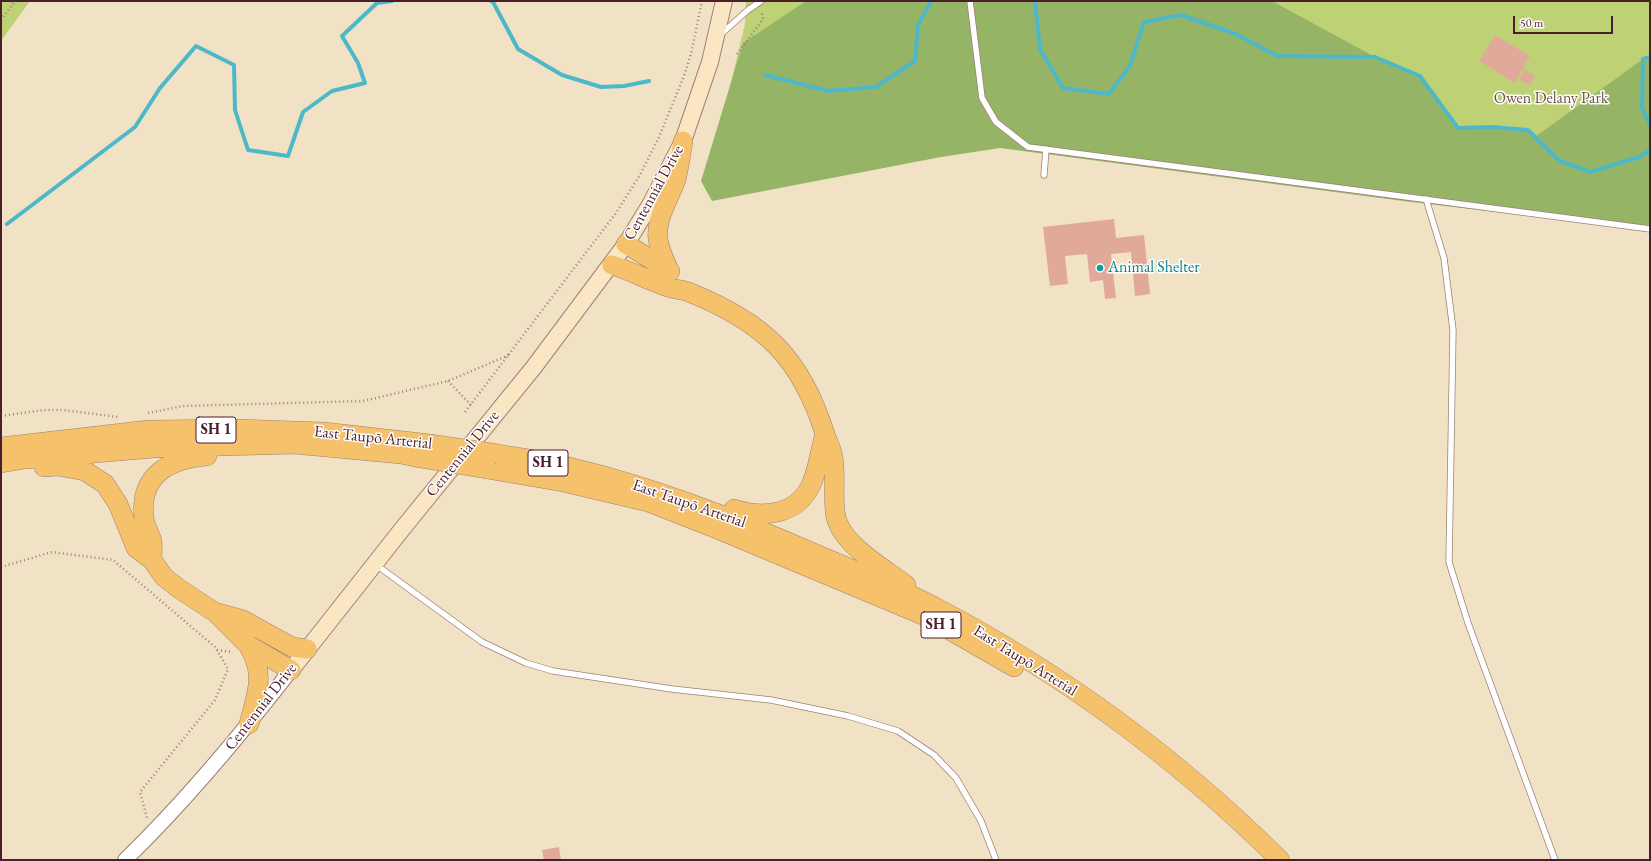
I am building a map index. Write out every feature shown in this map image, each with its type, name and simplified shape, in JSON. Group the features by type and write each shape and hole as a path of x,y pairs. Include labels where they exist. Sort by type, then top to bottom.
{"highway":[{"path":"669,270 659,247 656,228 675,181 683,141"},
{"path":"626,244 680,277 690,292"},
{"path":"612,265 670,288 690,292 749,323 781,350 795,367 810,392 833,457 835,513 842,532 851,543 936,608"},
{"name":"East Taupō Arterial","path":"1,447 149,430 324,432 425,451 492,461 569,467 598,474 751,526 936,608 1032,664 1113,718 1193,779 1280,860"},
{"path":"598,474 629,475 748,513 765,515 778,513 799,502 812,484 825,434"},
{"name":"East Taupō Arterial","path":"1,463 32,458 154,448 294,444 401,454 425,451"},
{"path":"152,560 152,541 145,528 143,502 147,488 154,476 166,467 197,457 287,452 401,454"},
{"name":"East Taupō Arterial","path":"492,461 563,482 648,502 717,529 925,616 1049,687 1126,741 1214,810 1269,860"},
{"path":"1,472 58,466 85,471 105,484 111,492 136,548 152,560 164,577 216,613 248,645 291,670"},
{"path":"216,613 243,620 292,647 307,649"},
{"path":"248,645 256,659 259,670 259,682 249,724"}],"main road":[{"name":"Centennial Drive","path":"291,670 534,367 612,265 626,244 650,204 683,141 704,82 716,39 724,1"}],"street":[{"name":"Centennial Drive","path":"125,860 152,834 212,768 291,670"}],"lane":[{"path":"970,1 982,98 996,122 1028,147 1650,229"},
{"path":"716,39 748,10 760,4"},
{"path":"1044,175 1046,149"},
{"path":"1426,199 1444,258 1453,330 1449,562 1468,623 1555,860"},
{"path":"375,564 482,642 526,663 553,671 672,689 771,700 848,716 898,731 934,755 956,778 981,821 996,860"}],"path":[{"path":"1,20 15,1"},
{"path":"465,412 616,213 644,168 672,109 684,76 691,54 702,1"},
{"path":"737,54 763,18 760,4"},
{"path":"144,414 183,406 299,404 363,401 448,381 509,355"},
{"path":"448,381 471,405"},
{"path":"1,416 44,410 63,410 121,417"},
{"path":"1,567 52,552 113,560 215,647 228,669 215,700 140,792 152,834"}],"green space":[{"path":"1,1 30,1 1,41"},
{"name":"Owen Delany Park","path":"746,1 1650,1 1650,213 726,103 745,24"},
{"name":"Owen Delany Park","path":"806,1 1272,1 1375,57 1420,76 1458,128 1493,127 1528,130 1535,137 1643,59 1650,57 1650,230 1403,201 1000,148 941,157 712,201 701,181 743,43"}],"building":[{"path":"1495,35 1530,56 1515,83 1479,61"},
{"path":"1524,70 1535,75 1530,85 1519,80"},
{"name":"Animal Shelter","path":"1114,219 1116,238 1144,235 1150,294 1135,296 1131,252 1111,254 1116,298 1105,299 1103,280 1090,282 1087,254 1065,256 1068,284 1050,286 1043,227"},
{"path":"559,847 561,860 544,860 542,850"}],"waterway":[{"path":"7,224 135,127 160,88 196,46 234,65 235,110 248,150 288,156 303,112 332,91 365,83 358,63 342,36 377,3 392,1"},
{"path":"491,1 493,2 518,49 562,75 601,87 624,86 649,81"},
{"path":"765,75 828,91 876,87 915,61 918,25 931,1"},
{"path":"1035,1 1040,49 1063,88 1109,94 1130,66 1144,22 1181,15 1236,34 1277,56 1375,57 1420,76 1458,128 1493,127 1528,130 1560,161 1590,172 1639,157 1650,150"},
{"path":"1650,57 1643,59 1642,108 1650,124"}],"place":[{"name":"Animal Shelter","path":"1100,268"}]}
